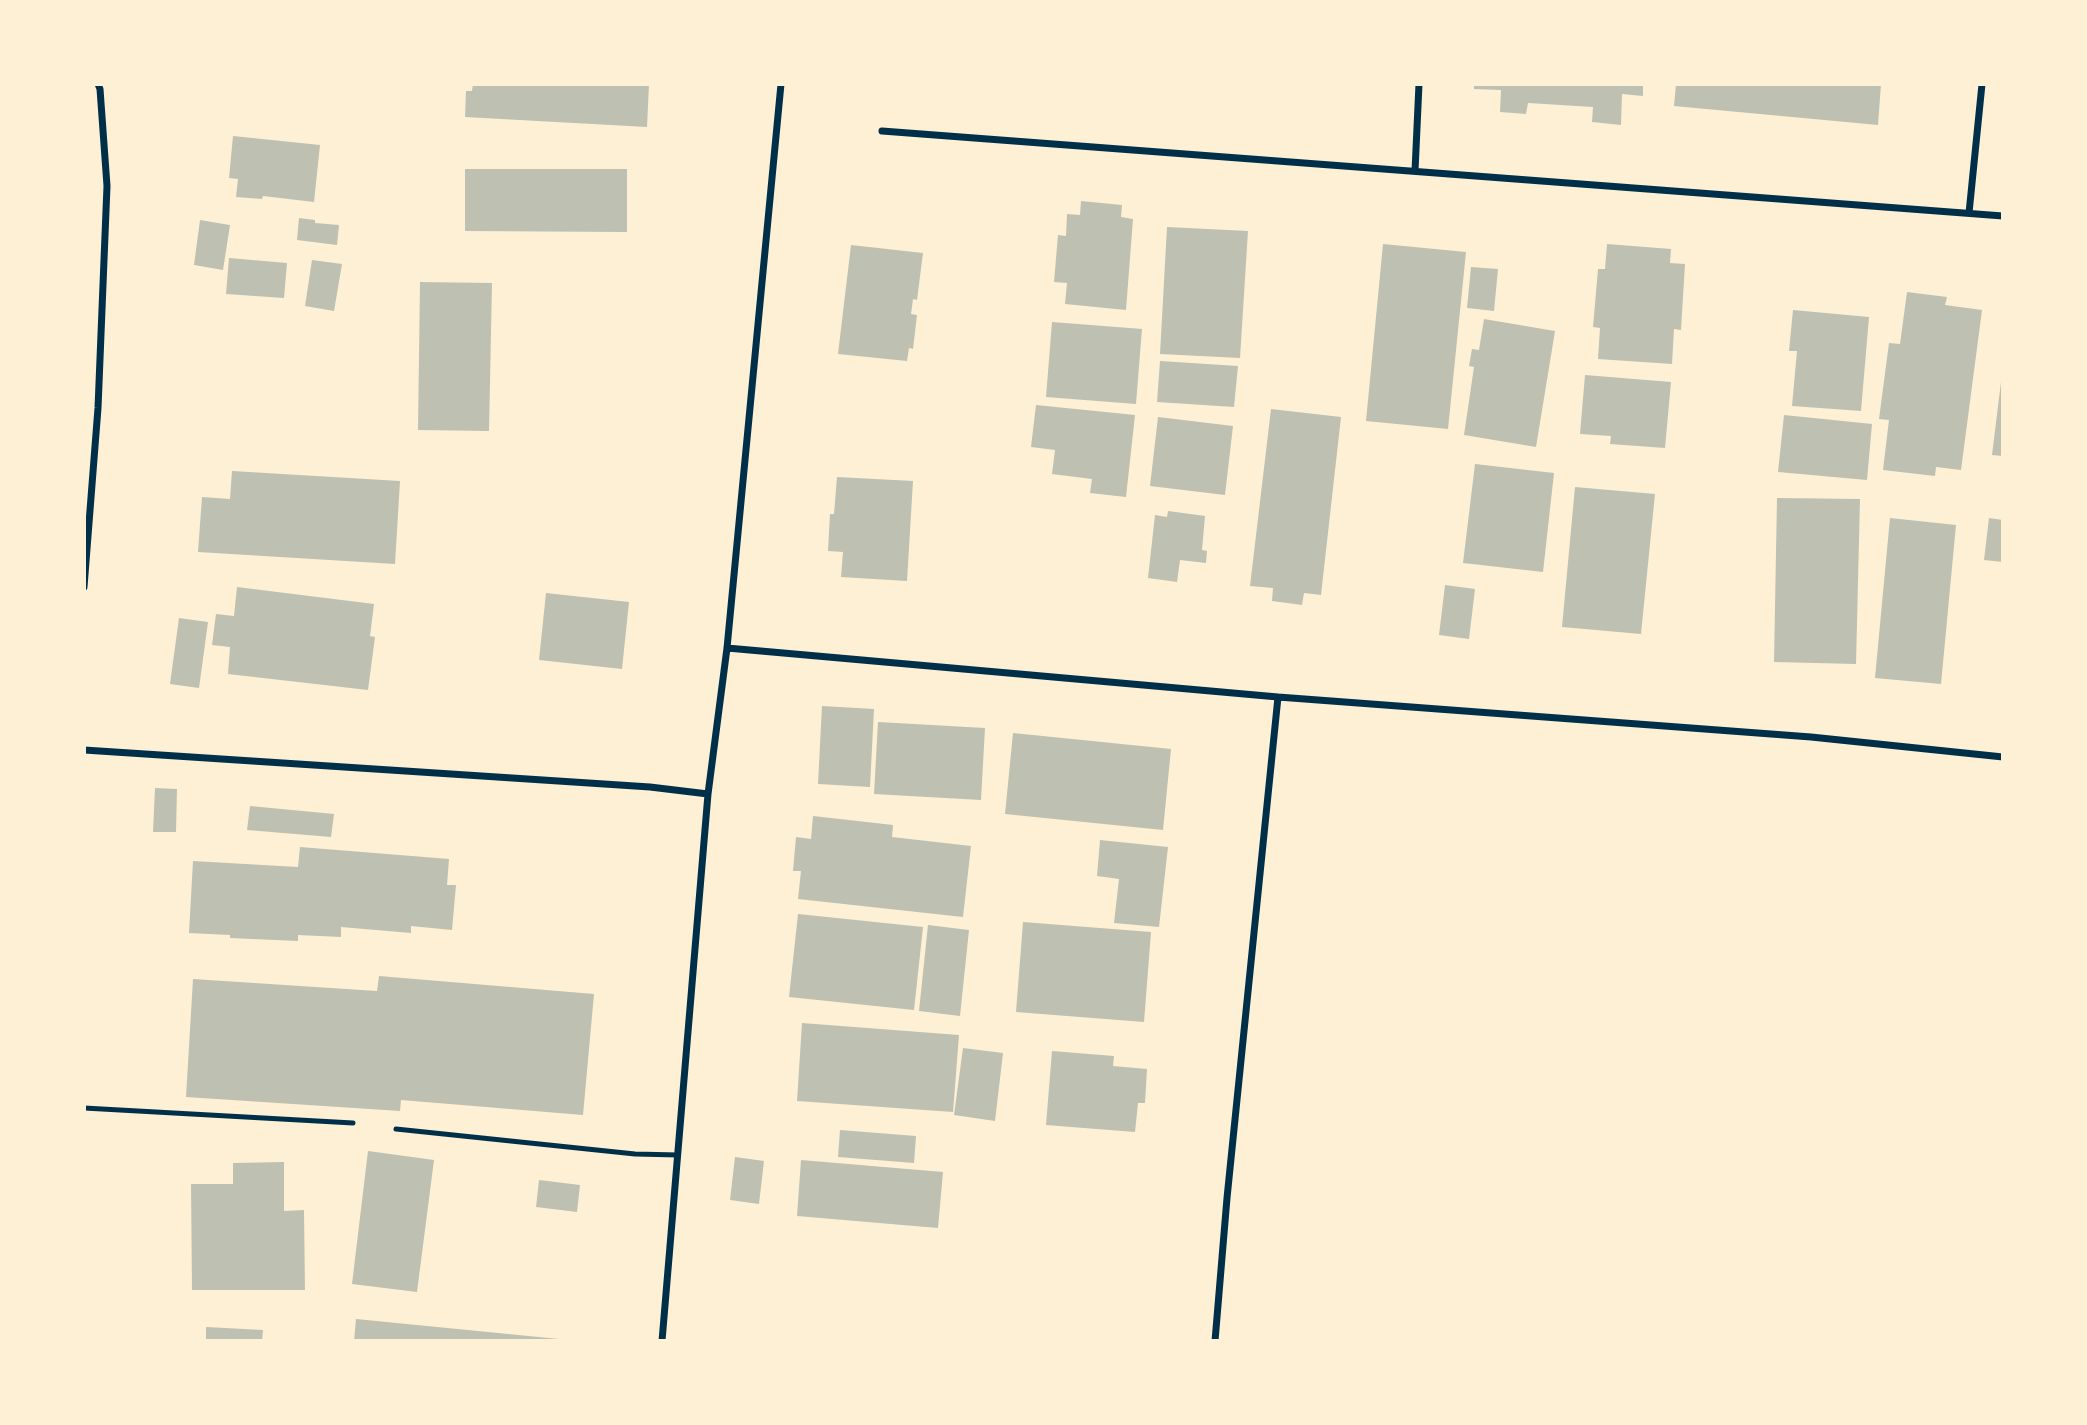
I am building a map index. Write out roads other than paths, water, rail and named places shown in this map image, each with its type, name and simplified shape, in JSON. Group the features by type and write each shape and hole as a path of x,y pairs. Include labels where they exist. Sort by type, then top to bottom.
{"street":[{"path":"84,587 98,408 107,186 98,84"},
{"path":"662,1341 708,794 727,648 781,84"},
{"path":"1415,171 1419,84"},
{"path":"1969,213 1982,84"},
{"path":"882,131 2003,216"},
{"path":"727,648 1278,697 1811,737 2003,757"},
{"path":"1215,1341 1278,697"},
{"path":"84,750 636,786 708,794"}],"lane":[{"path":"84,1108 353,1123"},
{"path":"396,1129 635,1154 678,1155"}]}
